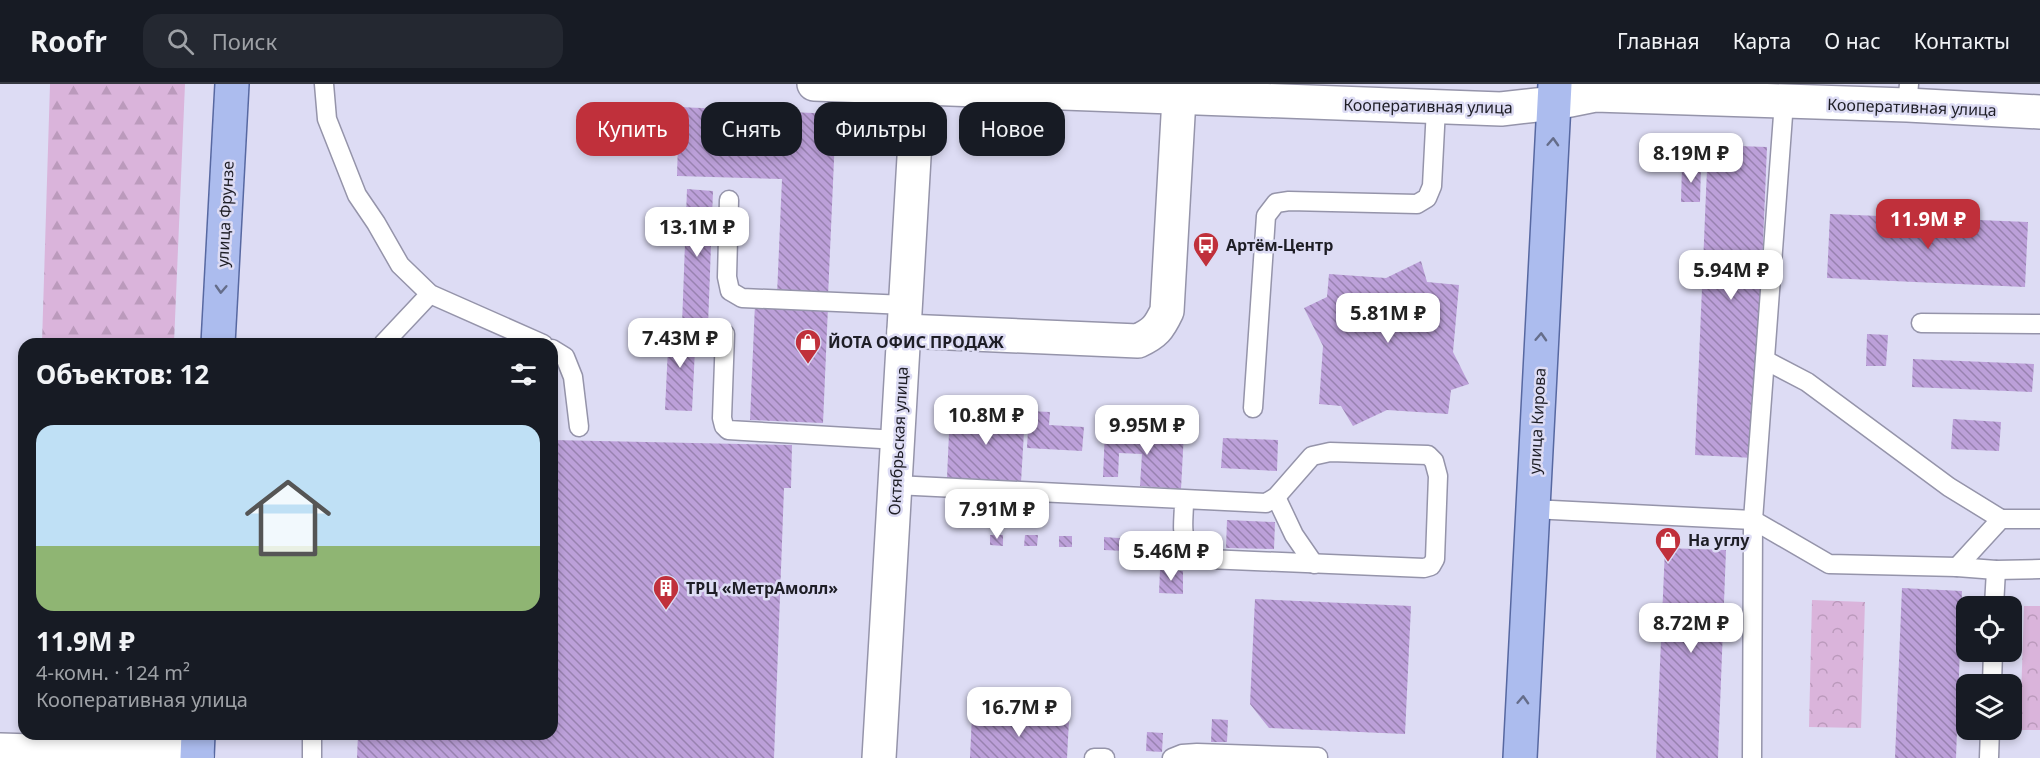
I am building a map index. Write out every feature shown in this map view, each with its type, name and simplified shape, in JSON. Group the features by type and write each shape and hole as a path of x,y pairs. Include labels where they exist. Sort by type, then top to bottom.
{"main road":[{"name":"улица Фрунзе","path":"218,338 232,84"},
{"name":"улица Кирова","path":"1520,758 1555,94"}],"street":[{"name":"Кооперативная улица","path":"814,84 1501,109 1555,94 1784,102 1908,95 2040,112"},
{"name":"Октябрьская улица","path":"879,758 918,89"},
{"path":"905,318 1138,341 1153,334 1167,311 1179,98"},
{"path":"0,750 141,757 197,749"}],"lane":[{"path":"324,84 327,119 357,195 400,264 430,294 529,338"},
{"path":"1752,758 1753,520 1784,102"},
{"path":"1253,408 1266,216 1276,203 1288,201 1398,205 1417,204 1427,198 1432,186 1436,108"},
{"path":"729,200 727,277 730,291 742,298 905,318"},
{"path":"389,338 430,294"},
{"path":"1921,323 2040,324"},
{"path":"725,334 722,418 728,430 898,440"},
{"path":"558,353 565,357 573,377 579,427"},
{"path":"1765,360 1807,382 1949,487 2001,519 2040,519"},
{"path":"896,485 1266,503 1276,497 1312,456 1330,452 1428,455 1434,461 1437,476 1435,559 1431,566 1424,568 1207,560 1188,547 1184,540 1184,500"},
{"path":"1276,497 1294,535 1314,564"},
{"path":"1532,509 1753,520 1829,564 1996,570 2040,569"},
{"path":"1956,567 2001,519"},
{"path":"1995,596 1996,570"},
{"path":"312,740 312,758"},
{"path":"1989,758 1990,740"},
{"path":"1172,758 1182,754 1197,753 1318,757"},
{"path":"1094,758 1105,758"}],"green space":[{"path":"50,84 185,84 174,338 42,338"},
{"path":"1812,600 1865,602 1861,728 1809,727"},
{"path":"2024,606 2040,606 2040,730 2022,730"}],"building":[{"path":"689,107 701,108 701,156 802,156 802,112 814,113 814,156 834,156 828,297 777,295 782,179 677,176 678,156 689,156"},
{"path":"1708,145 1767,147 1754,458 1695,455"},
{"path":"1682,165 1701,166 1700,202 1681,202"},
{"path":"687,189 713,191 708,326 682,325"},
{"path":"1830,214 2028,222 2025,287 1827,278"},
{"path":"1421,261 1427,282 1459,285 1453,352 1469,384 1451,390 1448,414 1387,410 1353,426 1341,406 1319,404 1323,346 1304,308 1327,297 1329,274 1386,278"},
{"path":"755,304 828,307 823,423 750,420"},
{"path":"669,327 696,328 692,411 665,410"},
{"path":"1867,334 1888,335 1886,366 1866,366"},
{"path":"1913,359 2034,364 2032,392 1912,387"},
{"path":"950,410 1025,414 1021,482 947,478"},
{"path":"1029,411 1050,412 1049,425 1084,427 1082,451 1027,448"},
{"path":"1953,419 2001,422 1999,451 1951,449"},
{"path":"1105,430 1184,432 1181,489 1140,486 1142,454 1119,453 1118,477 1103,477"},
{"path":"1223,438 1278,440 1277,471 1221,468"},
{"name":"ТРЦ «МетрАмолл»","path":"558,440 792,445 791,488 784,488 774,758 357,758 358,740 558,740"},
{"path":"1227,520 1275,522 1274,549 1226,548"},
{"path":"990,535 1003,535 1003,546 990,545"},
{"path":"1025,535 1038,535 1037,546 1024,546"},
{"path":"1059,536 1072,536 1072,547 1059,547"},
{"path":"1104,537 1147,540 1146,552 1104,550"},
{"path":"1665,548 1726,550 1718,758 1656,758"},
{"path":"1160,570 1183,571 1183,594 1159,593"},
{"path":"1902,588 1962,591 1962,596 1956,596 1956,662 1959,662 1959,674 1956,674 1956,758 1895,758"},
{"path":"1255,599 1411,606 1405,734 1269,728 1250,704"},
{"path":"972,715 1069,720 1067,758 970,758"},
{"path":"1212,719 1228,720 1227,742 1211,742"},
{"path":"1147,732 1163,733 1162,752 1146,751"}],"place":[{"name":"Артём-Центр","path":"1206,268"},
{"name":"ЙОТА ОФИС ПРОДАЖ","path":"808,365"},
{"name":"На углу","path":"1668,563"},
{"name":"ТРЦ «МетрАмолл»","path":"666,611"}]}
